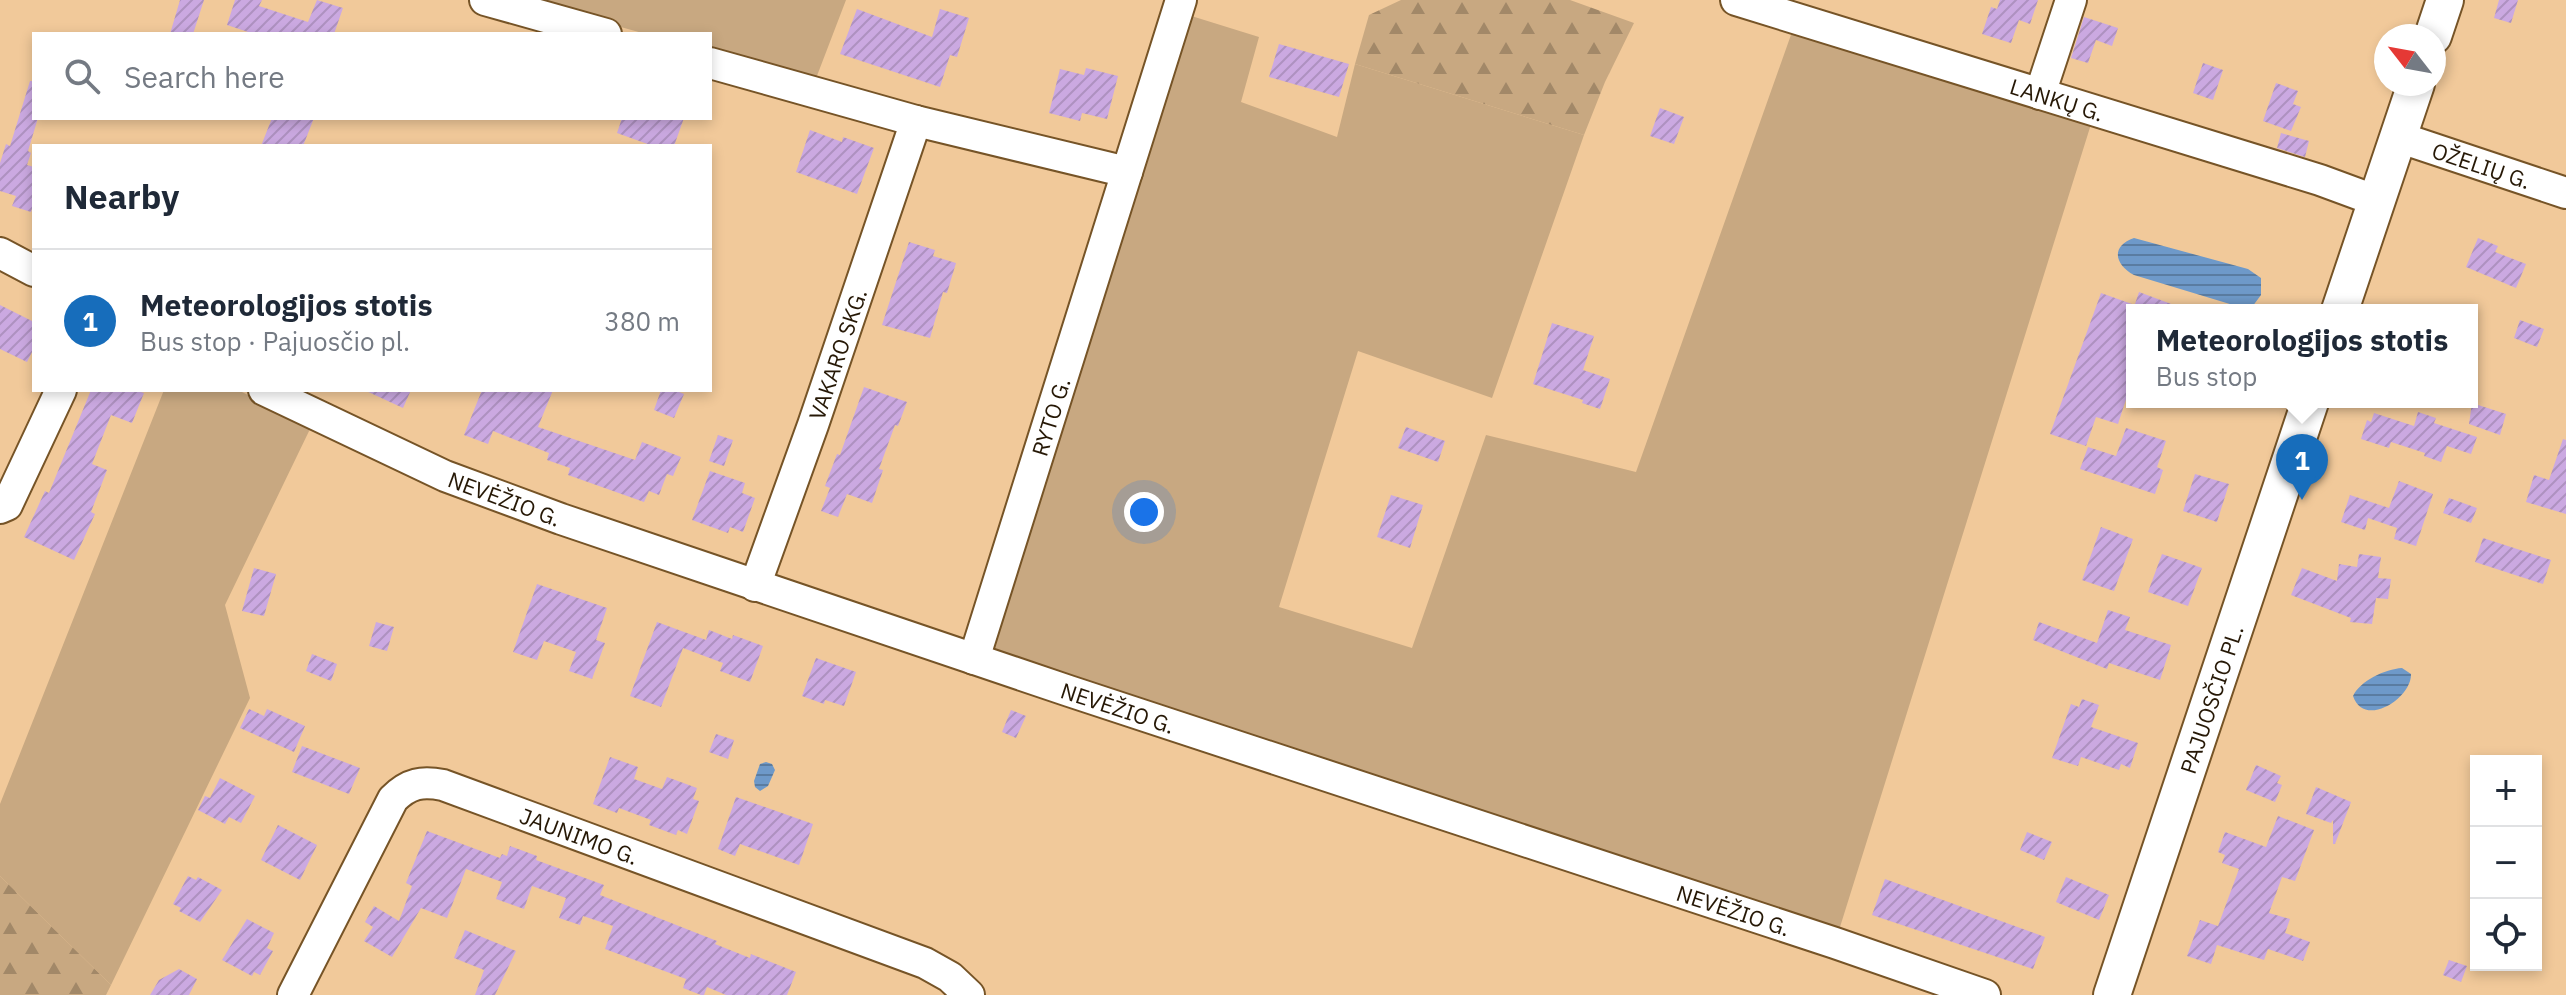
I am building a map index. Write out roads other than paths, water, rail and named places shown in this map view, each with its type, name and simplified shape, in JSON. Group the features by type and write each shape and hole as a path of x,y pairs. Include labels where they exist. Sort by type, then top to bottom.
{"main road":[{"path":"2437,24 2445,0"},
{"path":"2342,304 2412,96"},
{"name":"PAJUOSČIO PL.","path":"2112,995 2308,408"}],"street":[{"path":"485,0 599,32"},
{"name":"RYTO G.","path":"974,659 1181,0"},
{"name":"LANKŲ G.","path":"1736,0 2320,180 2377,201"},
{"path":"2040,94 2071,0"},
{"path":"712,64 916,121 1127,172"},
{"name":"VAKARO SKG.","path":"755,586 916,121"},
{"name":"OŽELIŲ G.","path":"2398,137 2566,193"},
{"path":"0,253 32,270"},
{"path":"0,508 7,505 60,392"},
{"name":"NEVĖŽIO G.","path":"268,392 470,486 755,586 1985,995"},
{"name":"JAUNIMO G.","path":"293,995 393,799 404,788 419,782 443,785 925,963 950,977 969,995"}],"water":[{"path":"2134,238 2248,269 2261,278 2261,295 2254,304 2230,304 2134,275 2119,261 2119,250"},
{"path":"2402,668 2411,674 2404,692 2396,700 2376,710 2359,706 2353,696 2361,685 2381,673"},
{"path":"760,764 772,764 775,770 768,786 760,791 754,781"}],"place":[{"name":"Meteorologijos stotis","path":"2302,500"}]}
